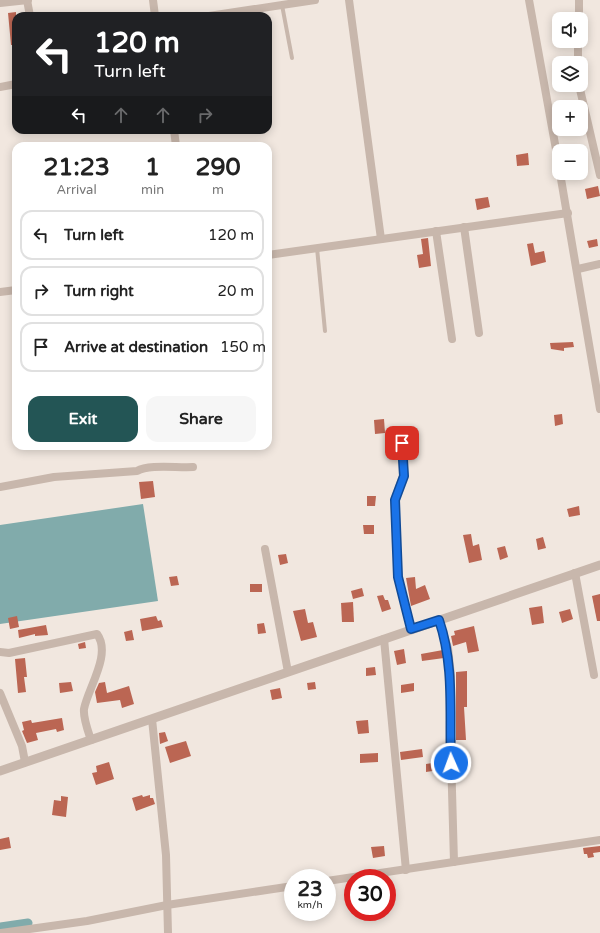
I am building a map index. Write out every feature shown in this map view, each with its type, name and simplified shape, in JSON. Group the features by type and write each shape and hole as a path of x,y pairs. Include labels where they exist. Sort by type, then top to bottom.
{"street":[{"path":"0,2 28,0 30,12"},
{"path":"152,0 155,12"},
{"path":"235,12 315,0"},
{"path":"349,0 381,239"},
{"path":"529,0 555,144"},
{"path":"579,0 579,12"},
{"path":"0,87 12,85"},
{"path":"581,92 600,175"},
{"path":"561,180 578,269 600,409"},
{"path":"272,254 568,213"},
{"path":"464,227 479,333"},
{"path":"436,231 452,339"},
{"path":"578,269 600,264"},
{"path":"0,292 12,290"},
{"path":"402,443 404,476 395,500 398,577 411,629"},
{"path":"0,487 54,477 137,471 149,467 193,467"},
{"path":"266,549 288,672"},
{"path":"0,771 600,565"},
{"path":"575,573 594,675"},
{"path":"439,620 448,648 451,676 450,720 454,856"},
{"path":"0,652 9,653 97,634 101,643 101,655 84,712 90,740"},
{"path":"384,639 406,864"},
{"path":"0,693 22,746 25,762"},
{"path":"152,719 166,855 168,933"},
{"path":"336,879 406,864 454,856 600,840"},
{"path":"1,933 33,931 87,920 167,899 284,887"}],"lane":[{"path":"282,5 292,58"},
{"path":"317,248 325,331"}],"water":[{"path":"143,504 158,601 0,624 0,525"}],"building":[{"path":"12,12 12,45 11,45 8,13"},
{"path":"528,153 529,165 517,166 516,155"},
{"path":"598,186 600,196 587,199 585,189"},
{"path":"488,197 490,207 477,210 475,199"},
{"path":"428,238 431,266 419,268 417,255 423,254 421,239"},
{"path":"597,239 598,246 589,248 587,241"},
{"path":"533,243 535,253 544,251 546,262 531,266 527,244"},
{"path":"573,342 574,347 564,348 564,351 551,349 550,343"},
{"path":"562,414 563,424 555,426 554,415"},
{"path":"384,419 385,433 375,434 374,420"},
{"path":"153,481 155,497 141,499 139,482"},
{"path":"367,496 376,496 375,506 367,506"},
{"path":"579,506 580,515 569,517 567,509"},
{"path":"363,525 374,525 374,534 364,534"},
{"path":"471,534 473,546 479,544 482,560 469,563 463,535"},
{"path":"543,537 546,548 538,550 536,539"},
{"path":"505,546 508,557 500,560 497,548"},
{"path":"286,554 288,563 280,565 278,555"},
{"path":"177,576 179,585 171,586 169,577"},
{"path":"415,577 416,589 425,585 430,599 411,606 406,578"},
{"path":"250,584 262,584 262,592 250,592"},
{"path":"362,588 364,596 353,599 351,591"},
{"path":"600,594 600,621 597,621 592,596"},
{"path":"383,595 385,600 388,600 391,609 382,612 377,596"},
{"path":"353,602 354,622 342,622 341,603"},
{"path":"542,606 544,623 532,625 529,608"},
{"path":"305,609 308,623 313,622 317,637 301,641 293,611"},
{"path":"570,609 573,619 562,623 559,612"},
{"path":"17,616 19,627 10,629 8,618"},
{"path":"156,616 158,621 161,620 163,627 142,631 140,619"},
{"path":"264,623 266,633 258,634 257,624"},
{"path":"46,625 48,635 35,636 35,634 19,638 18,630"},
{"path":"474,626 479,651 468,653 466,642 453,646 451,636 455,635 454,631"},
{"path":"132,630 134,640 126,641 124,632"},
{"path":"85,642 86,648 79,649 78,644"},
{"path":"404,649 406,663 397,665 394,651"},
{"path":"443,650 444,658 422,661 421,654"},
{"path":"25,658 27,677 24,677 26,692 18,693 15,659"},
{"path":"375,667 376,675 366,676 366,668"},
{"path":"467,671 467,707 464,707 466,740 456,740 456,672"},
{"path":"71,682 73,691 60,693 59,683"},
{"path":"105,682 107,693 129,686 134,704 122,708 120,700 97,703 95,692 99,683"},
{"path":"315,682 316,689 308,690 307,683"},
{"path":"414,683 414,691 401,693 401,685"},
{"path":"280,688 282,698 272,700 270,690"},
{"path":"62,718 64,730 57,732 56,729 36,733 38,740 27,743 22,731 24,730 22,722 31,720 32,723"},
{"path":"368,720 369,733 358,734 356,721"},
{"path":"165,732 168,741 160,744 159,733"},
{"path":"186,741 191,756 170,763 165,747"},
{"path":"422,749 423,757 401,760 400,752"},
{"path":"378,753 378,762 360,763 360,754"},
{"path":"109,762 114,779 96,785 92,773 97,772 96,766"},
{"path":"439,762 439,770 426,772 426,764"},
{"path":"142,795 143,797 150,795 150,798 153,798 155,804 136,811 132,798"},
{"path":"61,796 68,797 66,817 52,815 54,800 61,801"},
{"path":"9,837 11,848 0,850 0,839"},
{"path":"384,846 385,856 373,858 371,847"},
{"path":"600,846 600,852 593,853 594,857 588,858 587,854 584,854 583,848"}],"waterway":[{"path":"0,927 28,923"}],"route":[{"path":"402,443 404,476 395,500 398,577 411,629 439,620 448,648 451,676 451,763"}]}
